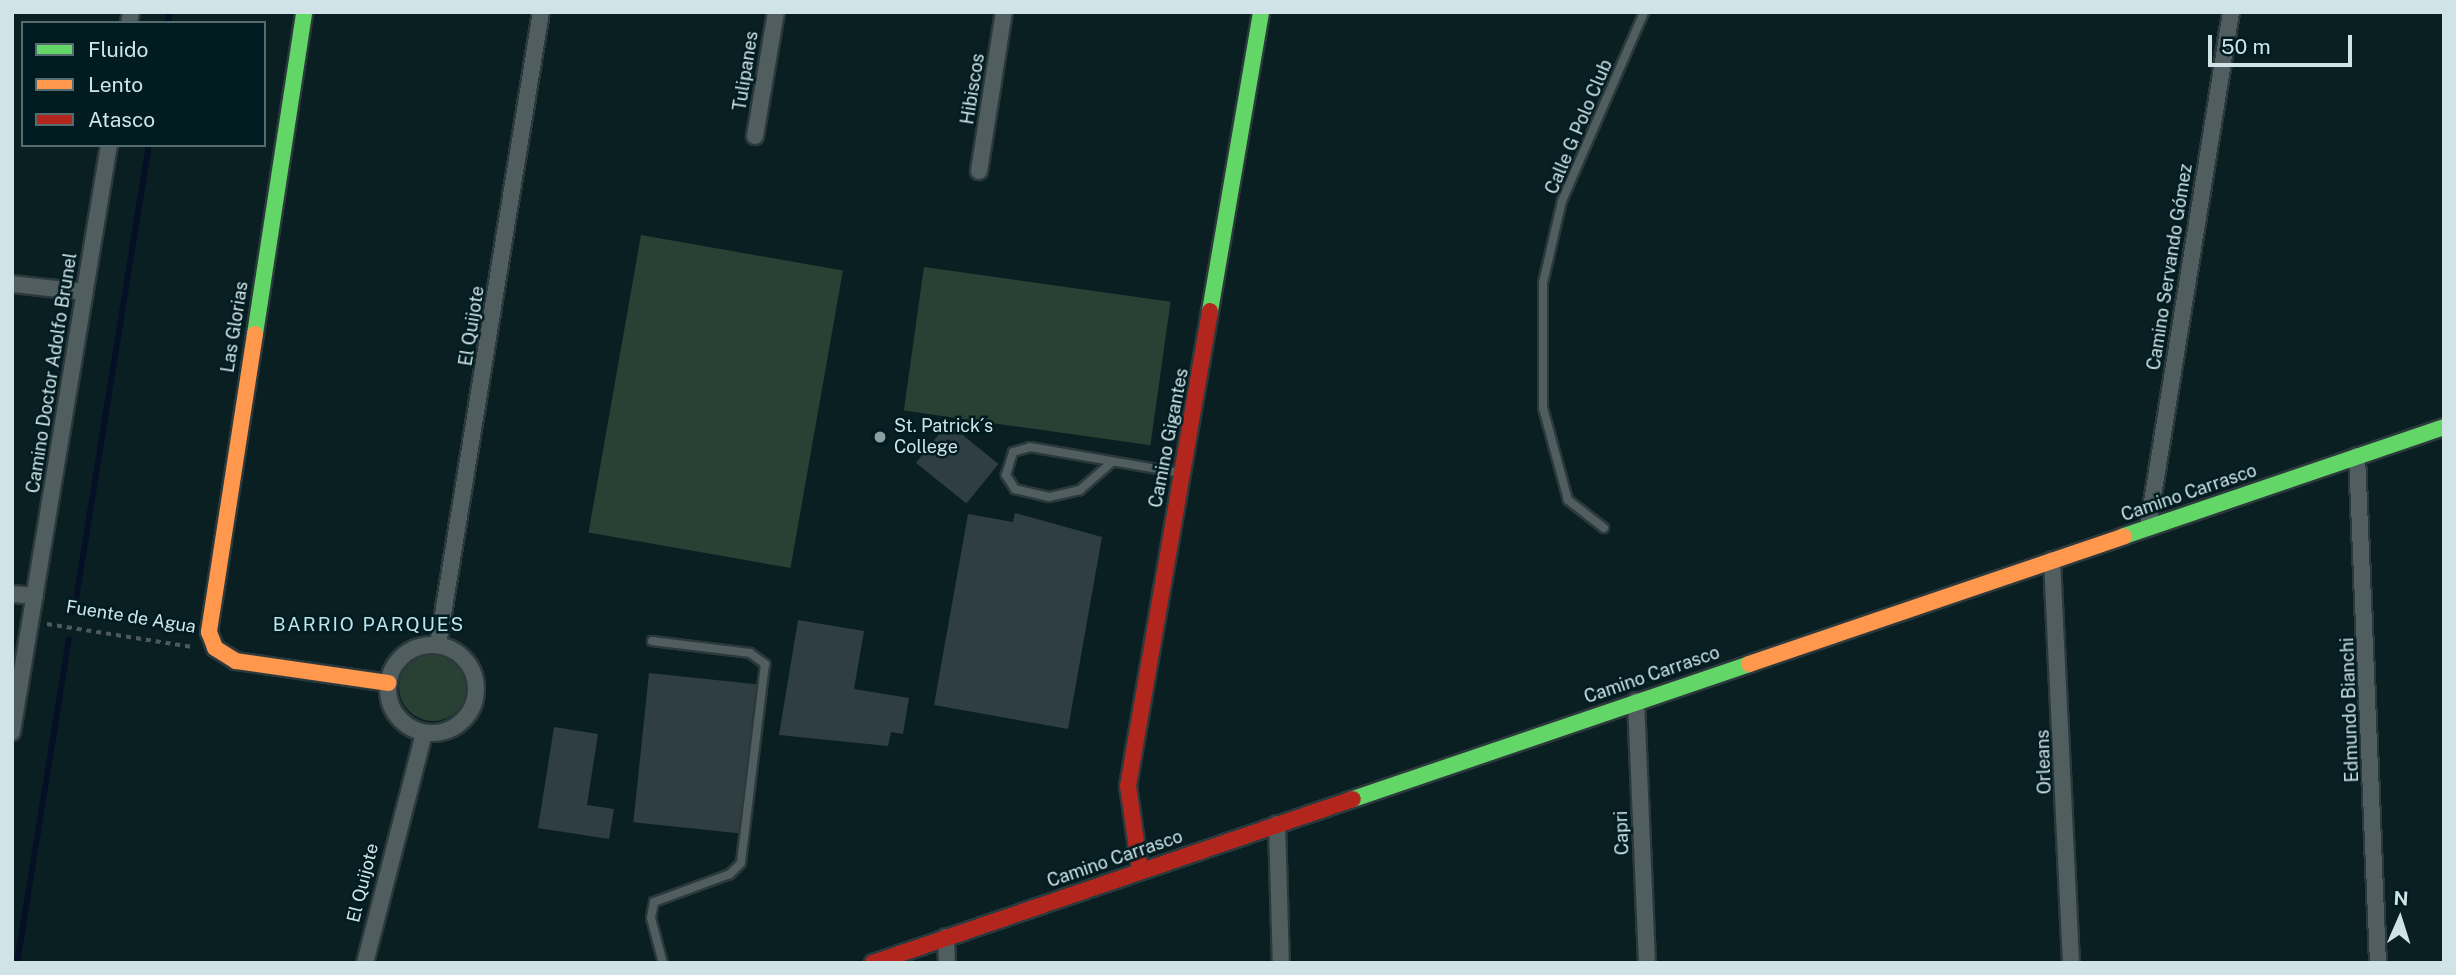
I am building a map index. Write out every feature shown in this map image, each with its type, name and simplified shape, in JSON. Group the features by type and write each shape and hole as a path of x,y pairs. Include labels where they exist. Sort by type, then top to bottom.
{"street":[{"name":"Las Glorias","path":"215,648 209,619 304,12"},
{"name":"El Quijote","path":"438,645 541,12"},
{"name":"Tulipanes","path":"755,136 776,12"},
{"name":"Hibiscos","path":"979,171 1004,12"},
{"name":"Camino Gigantes","path":"1140,870 1128,786 1261,12"},
{"name":"Camino Servando Gómez","path":"2148,527 2231,12"},
{"name":"Camino Doctor Adolfo Brunel","path":"12,732 18,655 30,621 35,596 109,147"},
{"path":"12,284 85,292"},
{"name":"Camino Carrasco","path":"873,963 2444,427"},
{"name":"Edmundo Bianchi","path":"2357,456 2378,963"},
{"name":"Orleans","path":"2052,560 2071,963"},
{"path":"12,594 35,596"},
{"path":"438,645 470,667 476,696 461,722 424,733 399,719 388,683 400,658 438,645"},
{"name":"Fuente de Agua","path":"215,648 236,661 388,683"},
{"name":"Capri","path":"1636,701 1647,963"},
{"name":"El Quijote","path":"365,963 424,733"},
{"path":"1277,824 1281,963"},
{"path":"946,937 947,963"}],"lane":[{"name":"Calle G Polo Club","path":"1604,528 1568,500 1544,408 1543,283 1562,201 1644,12"},
{"path":"1112,462 1080,489 1049,498 1015,489 1006,475 1013,452 1030,447 1182,473"},
{"path":"652,641 750,653 765,664 741,863 730,874 654,902 651,918 663,963"}],"path":[{"name":"Fuente de Agua","path":"30,621 215,648"}],"green space":[{"path":"641,235 843,271 790,568 589,532"},
{"path":"924,267 1171,302 1150,445 904,411"},
{"path":"426,653 440,653 452,658 462,668 467,687 462,706 452,716 440,721 426,721 414,716 404,706 399,694 399,680 404,668 414,658"}],"building":[{"path":"948,423 999,464 966,504 916,463"},
{"path":"1015,513 1102,537 1068,729 934,705 968,514 1013,522"},
{"path":"798,620 864,631 854,689 909,698 903,734 891,732 888,746 779,735"},
{"path":"649,673 756,684 741,833 633,822"},
{"path":"554,727 598,734 587,805 614,809 609,839 538,828"}],"waterway":[{"path":"168,21 170,12"},
{"path":"74,612 149,147"},
{"path":"17,963 69,639"}],"traffic: fast":[{"path":"255,334 304,12"},
{"path":"1210,311 1261,12"},
{"path":"2124,536 2444,427"},
{"path":"1353,799 1749,664"}],"traffic: slow":[{"path":"255,334 209,632 215,648 236,661 388,683"},
{"path":"1749,664 2124,536"}],"traffic: jam":[{"path":"1140,870 1128,786 1210,311"},
{"path":"873,963 1353,799"}],"place":[{"name":"St. Patrick´s College","path":"880,437"}],"district":[{"name":"BARRIO PARQUES","path":"369,625"}]}
